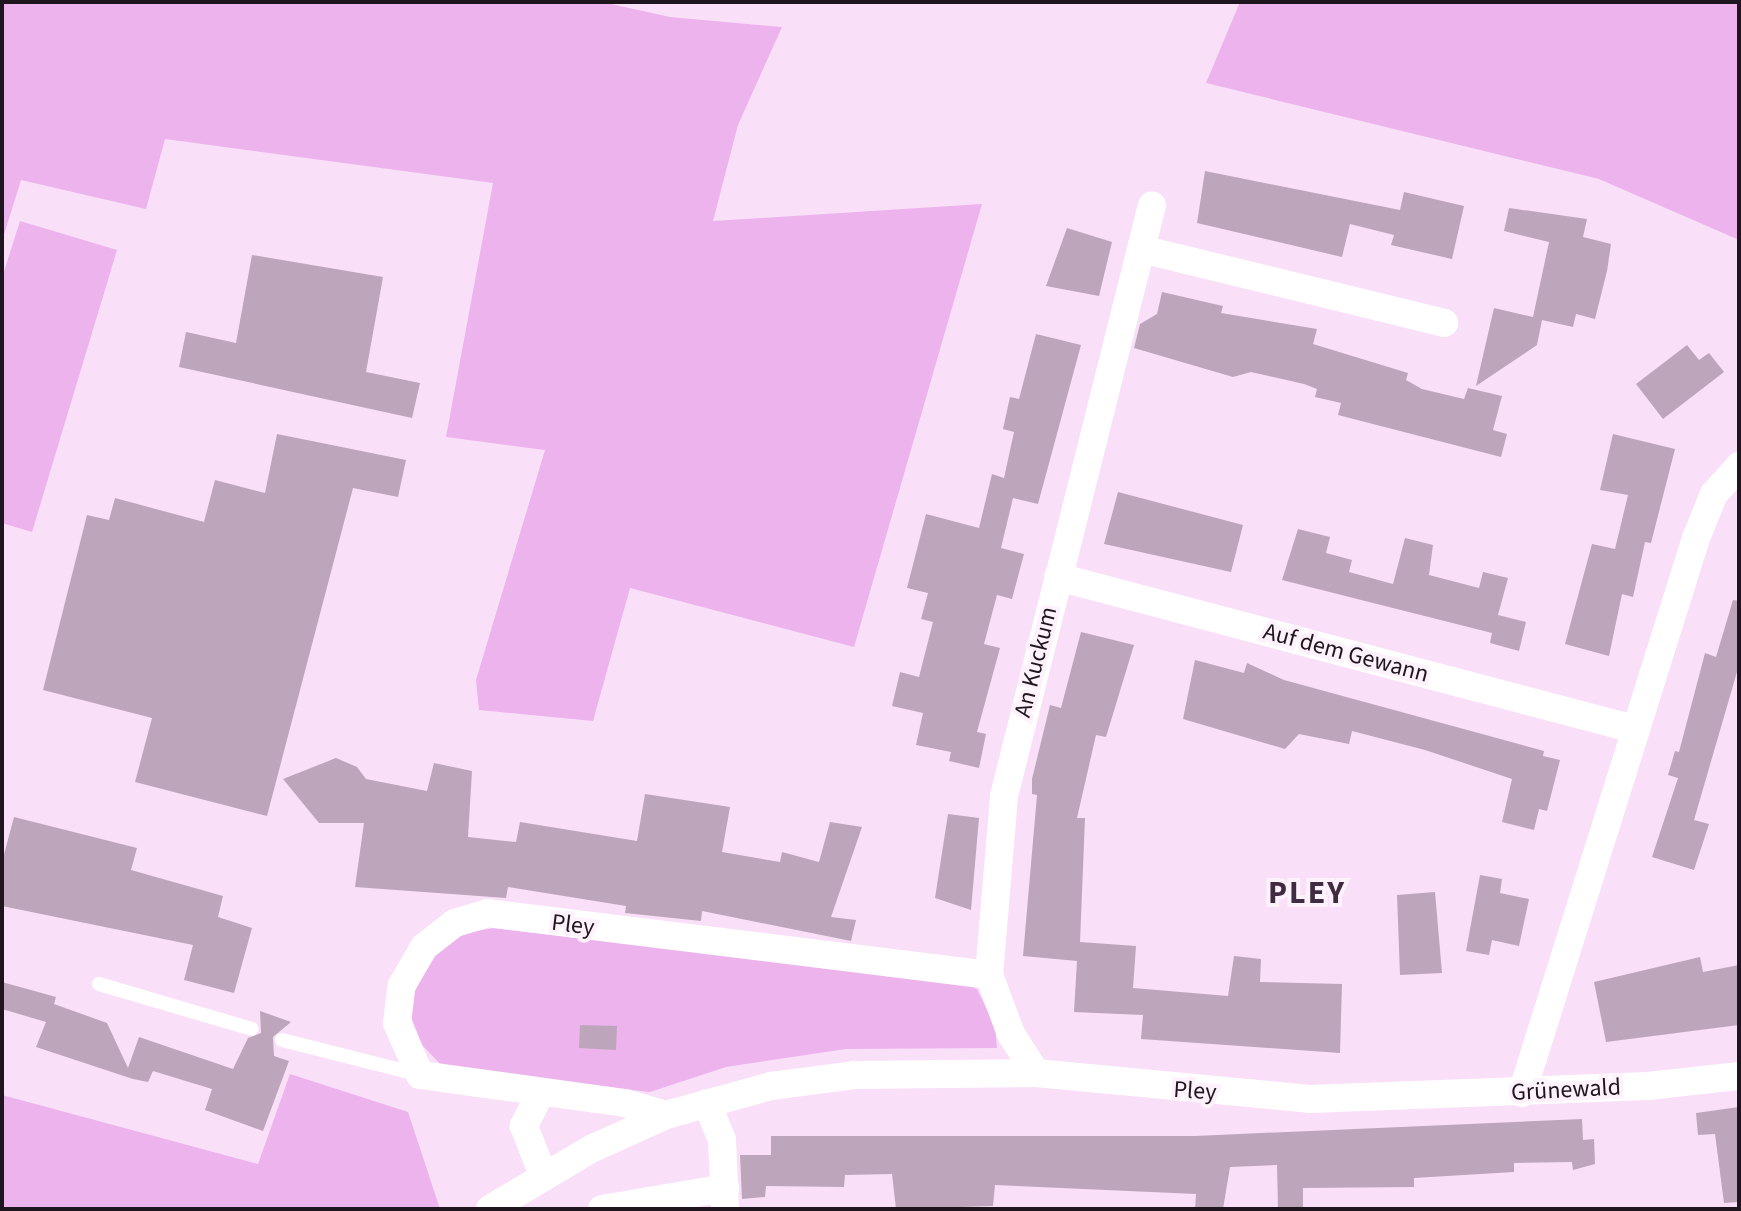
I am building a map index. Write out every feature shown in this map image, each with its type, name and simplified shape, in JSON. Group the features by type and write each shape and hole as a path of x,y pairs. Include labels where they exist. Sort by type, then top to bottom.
{"street":[{"name":"An Kuckum","path":"1036,1073 1011,1034 989,975 1004,796 1152,205"},
{"path":"1141,249 1444,323"},
{"path":"1522,1093 1696,538 1714,494 1739,466"},
{"name":"Auf dem Gewann","path":"1058,577 1634,729"},
{"name":"Pley","path":"420,1075 397,1023 402,985 424,947 455,923 487,913 989,975"},
{"name":"Pley","path":"490,1209 522,1201 543,1175 666,1115 771,1086 854,1075 1036,1073 1310,1099 1393,1098"},
{"path":"420,1075 539,1096 625,1103 666,1115"},
{"name":"Grünewald","path":"1393,1098 1522,1093 1739,1076"},
{"path":"539,1096 524,1126 543,1175"},
{"path":"602,1209 725,1198 722,1140 707,1103"}],"lane":[{"path":"99,984 252,1029"},
{"path":"282,1040 420,1075"}],"shaded area":[{"path":"2,2 602,2 670,17 782,27 738,125 713,221 982,204 854,647 630,588 593,721 479,710 476,680 545,450 446,437 493,183 165,139 146,209 21,180 2,241"},
{"path":"1240,2 1739,2 1739,240 1599,179 1206,83"},
{"path":"20,221 117,250 32,532 2,523 2,278"},
{"path":"494,928 966,983 977,989 995,1026 997,1048 846,1049 726,1067 650,1092 444,1068 422,1045 411,1016 411,988 430,954 460,934"},
{"path":"290,1074 408,1112 440,1209 2,1209 2,1095 258,1164"}],"building":[{"path":"1205,171 1400,210 1404,192 1464,206 1452,259 1391,245 1394,235 1350,224 1342,257 1197,223"},
{"path":"1509,208 1587,219 1583,237 1611,244 1607,271 1595,319 1576,314 1573,327 1542,320 1537,345 1476,386 1494,308 1533,317 1549,242 1504,231"},
{"path":"1067,228 1112,242 1099,296 1046,286"},
{"path":"252,255 383,277 366,372 420,383 412,418 179,367 186,332 236,343"},
{"path":"1162,292 1223,306 1221,313 1317,329 1313,344 1408,373 1406,380 1422,389 1464,399 1468,388 1502,396 1493,430 1507,434 1501,457 1338,415 1341,403 1315,397 1317,389 1304,384 1251,372 1233,377 1134,348 1140,324 1157,314"},
{"path":"1036,334 1081,345 1038,504 1013,498 1001,548 1024,554 1012,599 997,595 984,644 1000,648 977,732 986,734 979,768 949,761 951,752 916,745 923,713 892,706 900,672 919,677 933,622 921,619 928,593 907,588 926,514 979,528 992,474 1004,478 1014,432 1003,429 1010,397 1019,399"},
{"path":"1687,345 1699,360 1709,353 1724,372 1663,419 1636,384"},
{"path":"277,434 406,460 398,497 353,488 267,816 135,782 152,718 43,690 87,515 109,520 115,498 204,522 215,480 265,493"},
{"path":"1613,434 1675,449 1651,543 1645,542 1633,597 1622,594 1609,656 1565,644 1592,544 1615,549 1628,495 1600,490"},
{"path":"1118,492 1243,525 1231,572 1104,544"},
{"path":"1298,529 1330,537 1326,553 1352,560 1349,572 1393,584 1405,538 1433,545 1429,575 1479,588 1483,572 1508,578 1498,615 1526,622 1519,651 1490,643 1492,633 1282,580"},
{"path":"1733,600 1739,601 1739,665 1694,820 1709,824 1694,870 1652,857 1678,778 1668,775 1675,751 1679,752 1705,653 1716,657"},
{"path":"1081,632 1134,645 1106,737 1096,735 1077,818 1085,818 1080,942 1136,946 1133,988 1228,996 1234,956 1261,959 1260,982 1342,984 1340,1053 1141,1039 1143,1015 1074,1012 1077,961 1023,956 1037,795 1032,794 1032,779 1050,705 1061,708"},
{"path":"1195,660 1244,673 1247,663 1284,680 1544,751 1543,756 1560,760 1547,811 1539,809 1534,830 1502,822 1512,779 1425,750 1352,731 1349,744 1299,734 1285,749 1183,719"},
{"path":"336,758 357,767 366,779 427,791 434,763 472,771 468,837 516,842 520,822 637,841 645,794 730,807 722,852 780,862 782,852 819,862 830,822 862,827 831,917 856,920 851,941 702,911 701,921 625,913 626,906 508,887 506,898 355,887 364,823 319,823 283,779"},
{"path":"948,814 979,818 971,910 935,898"},
{"path":"14,817 137,848 131,870 223,896 218,917 252,928 234,993 184,980 193,945 2,906 2,862"},
{"path":"1480,875 1502,879 1500,893 1529,899 1519,946 1492,940 1489,955 1466,951"},
{"path":"1435,892 1442,973 1400,975 1397,895"},
{"path":"1700,957 1703,972 1739,965 1739,1025 1606,1042 1594,982"},
{"path":"2,982 56,997 54,1004 107,1023 128,1068 139,1037 233,1069 248,1038 261,1033 260,1011 291,1022 273,1037 274,1056 289,1061 263,1131 205,1110 212,1089 153,1071 148,1082 133,1079 36,1047 46,1022 2,1009"},
{"path":"580,1025 617,1026 616,1050 579,1048"},
{"path":"1739,1107 1739,1202 1724,1203 1715,1134 1698,1135 1696,1113"},
{"path":"1582,1119 1583,1140 1594,1139 1595,1164 1573,1170 1572,1162 1514,1163 1514,1172 1414,1178 1414,1187 1303,1188 1303,1209 1278,1209 1277,1165 1230,1167 1223,1209 1195,1209 1196,1194 995,1185 993,1206 896,1209 892,1174 845,1175 844,1187 766,1186 765,1197 742,1199 740,1155 771,1155 771,1136 1195,1136"}],"district":[{"name":"PLEY","path":"1307,893"}]}
